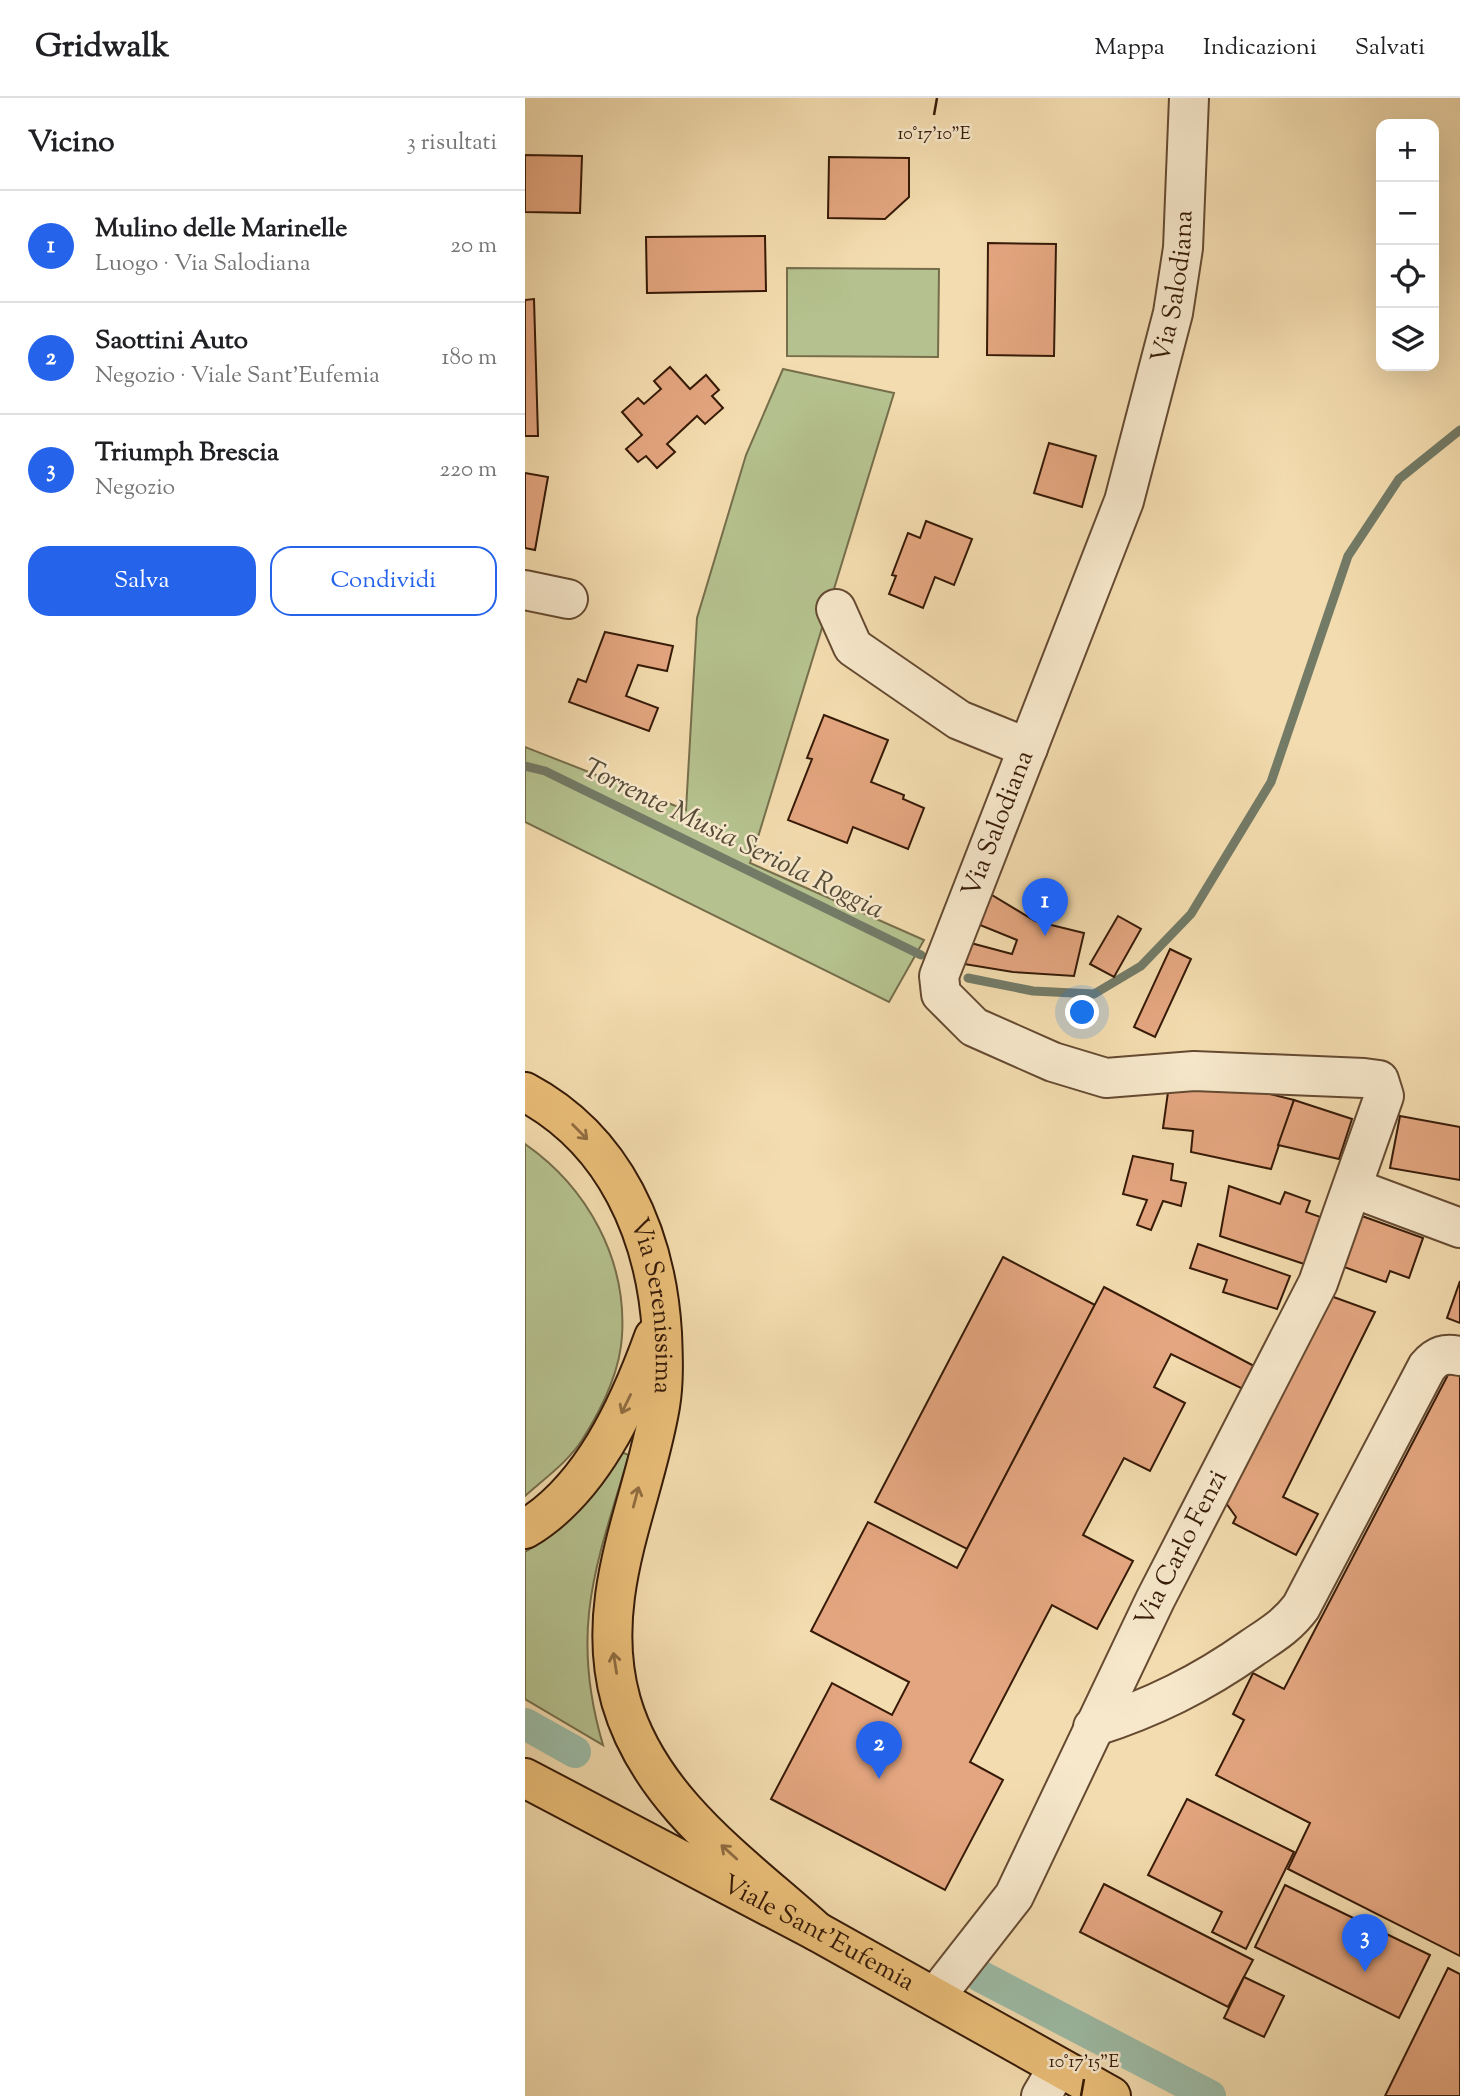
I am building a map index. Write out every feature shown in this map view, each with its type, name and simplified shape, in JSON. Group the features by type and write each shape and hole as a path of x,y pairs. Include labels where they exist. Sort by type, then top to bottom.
{"main road":[{"name":"Via Serenissima","path":"525,1092 578,1130 594,1146 624,1190 650,1252 661,1318 663,1367 660,1406 619,1563 612,1609 613,1655 621,1700 637,1743 661,1783 690,1819 816,1931"},
{"path":"525,1529 562,1500 589,1466 618,1420 642,1370 661,1318"},
{"name":"Viale Sant'Eufemia","path":"525,1777 935,1997 1050,2081 1111,2096"}],"street":[{"name":"Via Salodiana","path":"1189,98 1183,248 1173,313 1124,501 939,975 941,994 974,1027 1053,1062 1106,1078 1194,1072 1379,1080 1384,1096 1353,1188"},
{"path":"525,590 568,599"},
{"path":"836,609 853,647 959,720 1028,748"},
{"path":"1353,1188 1460,1228"},
{"name":"Via Carlo Fenzi","path":"935,1997 1014,1896 1093,1727 1318,1283 1353,1188"},
{"path":"1093,1727 1179,1695 1212,1676 1291,1621 1301,1607 1427,1367 1435,1358 1444,1354 1460,1356"}],"green space":[{"path":"787,268 939,269 938,357 787,356"},
{"path":"783,369 894,393 750,863 924,940 889,1002 525,822 525,747 686,810 697,618 746,455"},
{"path":"525,1144 567,1181 599,1227 618,1280 622,1336 613,1377 577,1448 525,1496"},
{"path":"621,1452 629,1455 597,1565 588,1632 588,1667 603,1745 525,1699 525,1552 566,1520"}],"building":[{"path":"525,155 582,156 580,213 525,212"},
{"path":"829,157 909,158 909,197 885,219 828,218"},
{"path":"765,236 766,291 647,293 646,237"},
{"path":"988,243 1056,244 1054,356 987,355"},
{"path":"534,299 538,436 525,436 525,300"},
{"path":"670,367 690,389 706,375 719,390 712,396 723,408 705,424 697,416 667,444 675,452 657,468 646,456 638,462 626,449 642,435 622,412 638,398 644,404 661,389 654,381"},
{"path":"1049,443 1096,456 1082,507 1034,493"},
{"path":"525,473 548,477 535,550 525,548"},
{"path":"926,521 972,539 954,585 935,577 923,608 889,594 896,576 892,575 908,533 920,538"},
{"path":"605,632 673,646 667,671 638,665 626,696 658,708 649,731 569,702 578,679 586,682"},
{"path":"824,715 888,740 871,782 904,795 903,799 924,808 908,849 853,827 847,843 788,820 812,759 807,758"},
{"path":"987,892 1035,921 1084,933 1074,976 1013,972 958,963 967,942 1012,954 1017,940 975,923"},
{"path":"1118,916 1141,929 1114,977 1090,964"},
{"path":"1170,949 1191,959 1155,1037 1134,1027"},
{"path":"1199,1084 1258,1091 1294,1100 1271,1169 1191,1152 1193,1131 1163,1128 1168,1092"},
{"path":"1294,1100 1352,1119 1339,1159 1278,1145"},
{"path":"1400,1116 1460,1127 1460,1180 1390,1168"},
{"path":"1133,1156 1173,1164 1171,1180 1186,1183 1181,1206 1163,1201 1151,1230 1137,1225 1147,1200 1123,1194"},
{"path":"1229,1186 1280,1204 1285,1192 1310,1201 1306,1212 1329,1220 1313,1267 1220,1236"},
{"path":"1362,1216 1423,1238 1409,1278 1390,1271 1386,1282 1344,1267"},
{"path":"1198,1244 1290,1276 1277,1309 1223,1292 1227,1280 1190,1268"},
{"path":"1003,1257 1095,1305 967,1549 875,1502"},
{"path":"1460,1281 1460,1323 1447,1318"},
{"path":"1104,1287 1256,1367 1245,1390 1171,1354 1154,1387 1185,1403 1150,1471 1124,1458 1083,1535 1133,1561 1097,1629 1052,1605 970,1762 1003,1780 945,1890 771,1799 832,1683 892,1715 909,1682 811,1631 868,1522 957,1568"},
{"path":"1328,1295 1375,1312 1283,1497 1318,1514 1296,1555 1233,1523 1236,1517 1221,1496"},
{"path":"1450,1371 1460,1376 1460,1956 1288,1869 1310,1823 1216,1775 1244,1720 1233,1714 1253,1673 1284,1689"},
{"path":"1187,1799 1294,1852 1246,1949 1212,1932 1222,1912 1148,1875"},
{"path":"1104,1884 1253,1960 1228,2007 1080,1932"},
{"path":"1285,1885 1430,1955 1399,2018 1255,1947"},
{"path":"1448,1968 1460,1974 1460,2096 1385,2096"},
{"path":"1244,1977 1284,1996 1264,2037 1224,2018"}],"waterway":[{"name":"Torrente Musia Seriola Roggia","path":"968,978 1033,991 1094,994 1141,966 1191,914 1271,782 1348,556 1399,479 1460,430"},
{"name":"Torrente Musia Seriola Roggia","path":"525,766 545,771 921,955"},
{"path":"525,1724 575,1752"},
{"path":"980,1976 1210,2096"}],"place":[{"name":"Mulino delle Marinelle","path":"1045,936"},
{"name":"Saottini Auto","path":"879,1779"},
{"name":"Triumph Brescia","path":"1365,1972"}]}
